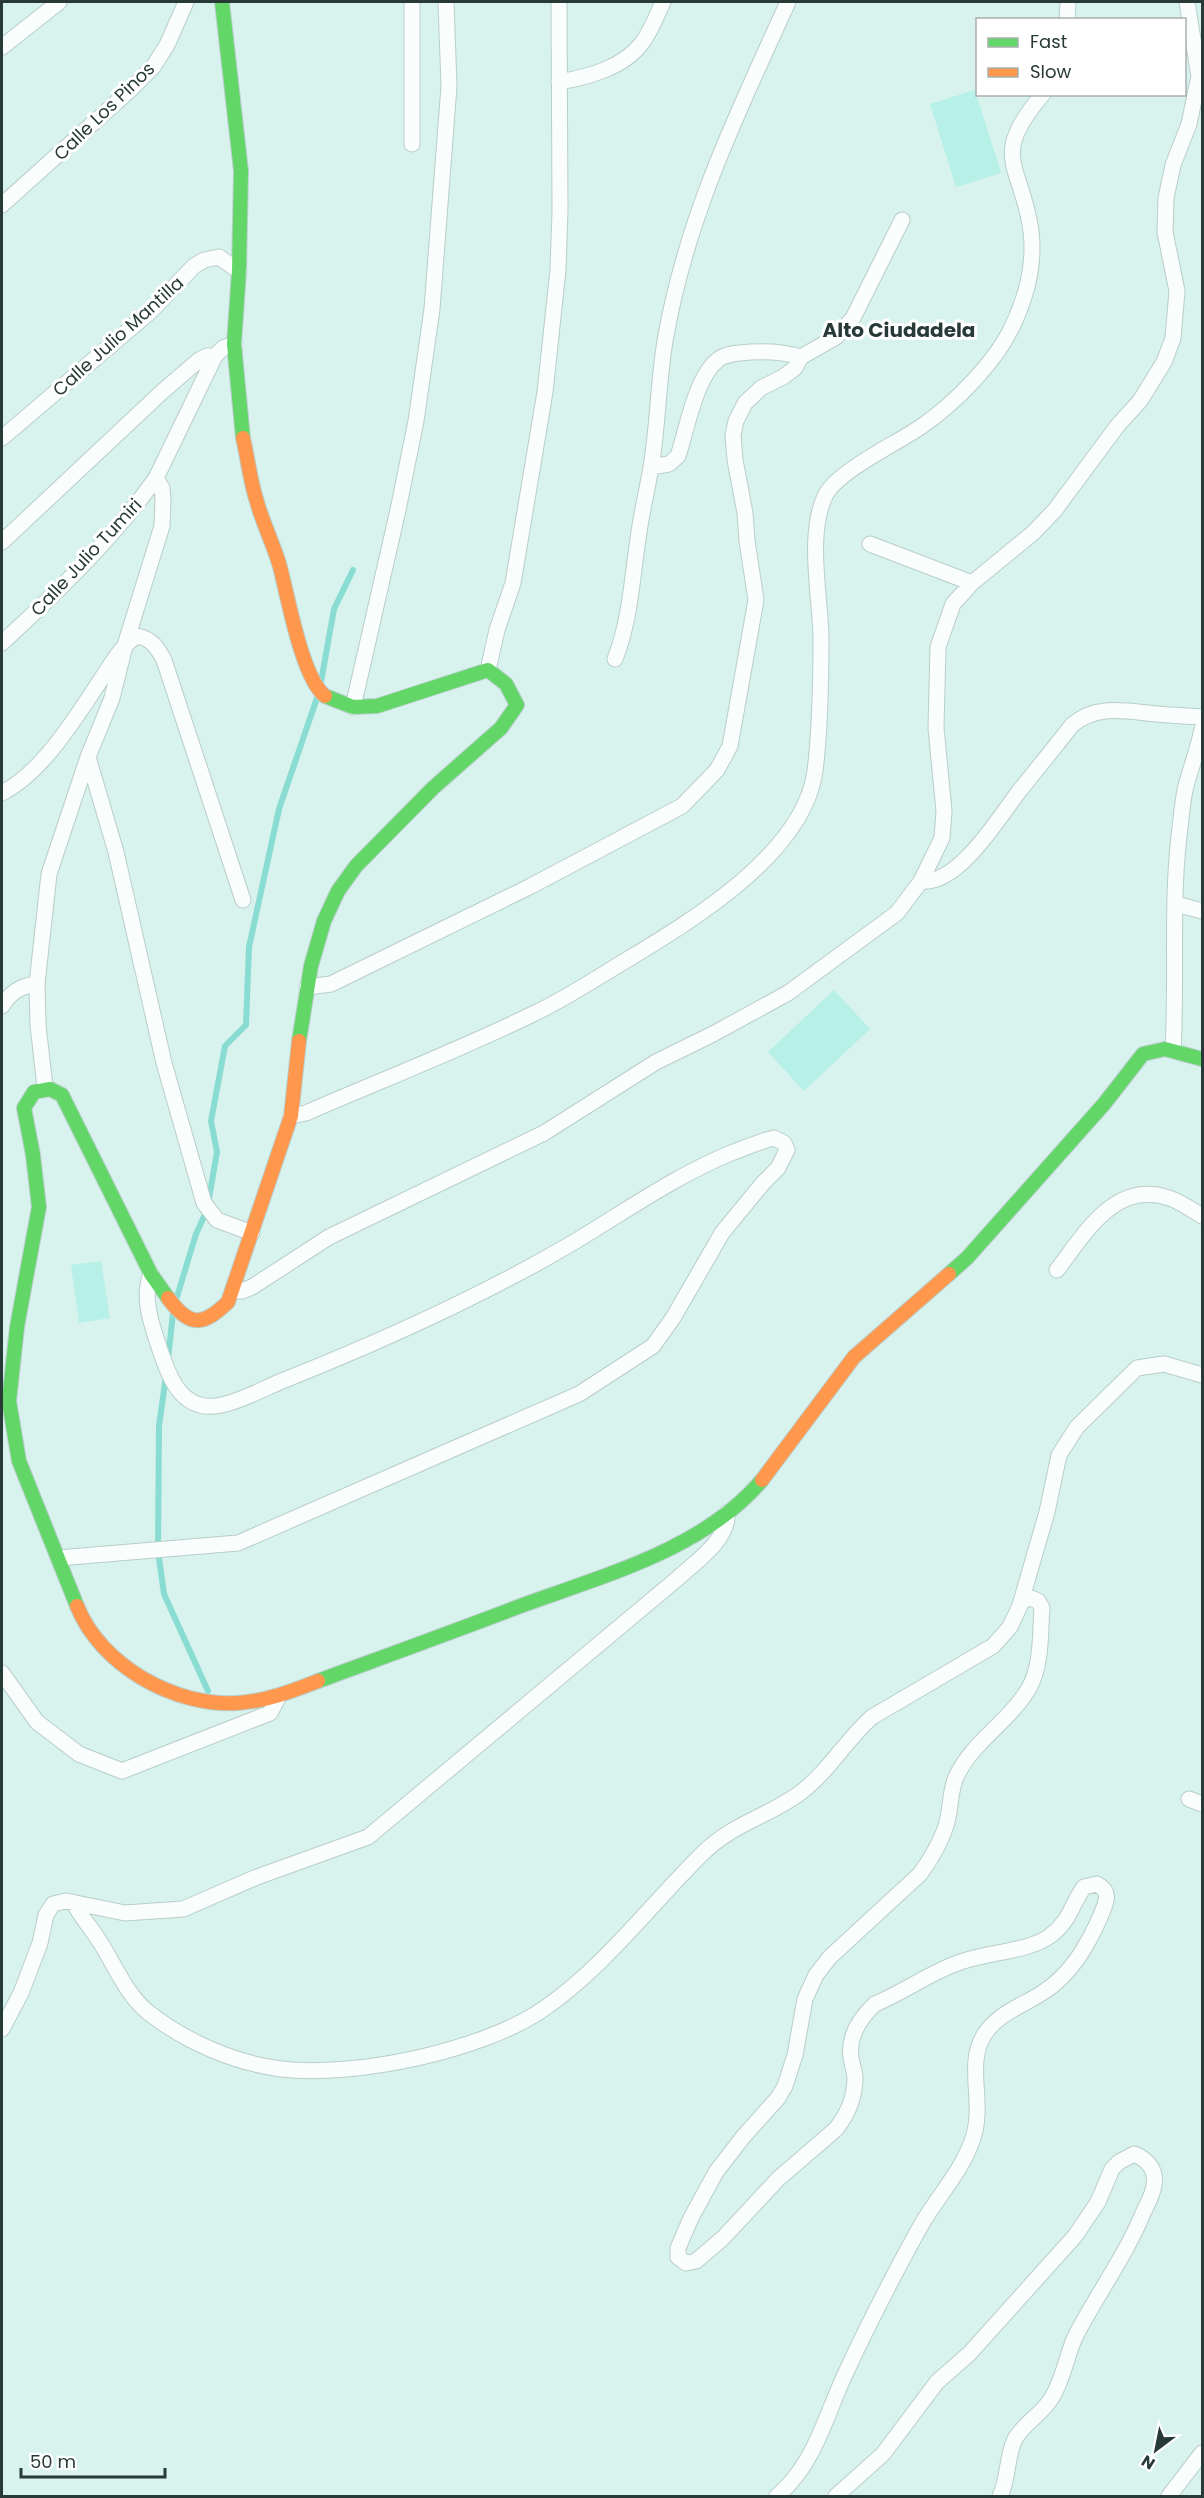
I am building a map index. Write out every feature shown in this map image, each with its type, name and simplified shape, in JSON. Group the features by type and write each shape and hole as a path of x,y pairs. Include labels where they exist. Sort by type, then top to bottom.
{"street":[{"path":"2,47 59,2"},
{"name":"Calle Los Pinos","path":"2,205 130,90 153,66 167,45 186,2"},
{"path":"222,2 241,171 239,271 234,344 242,426 256,500 279,564 296,631 310,673 320,691 327,697 353,707 377,706 488,670"},
{"path":"412,2 412,144"},
{"path":"353,707 410,454 432,309 449,86 446,2"},
{"path":"488,670 497,630 513,584 545,392 558,270 560,2"},
{"path":"559,82 580,78 619,64 642,44 663,2"},
{"path":"615,658 623,639 640,521 651,466 665,343 675,288 688,240 716,159 788,2"},
{"path":"1067,18 1068,2"},
{"path":"233,1291 242,1291 252,1287 329,1237 544,1133 656,1062 788,993 897,913 921,881 942,838 943,820 936,728 938,647 953,604 972,582 1033,533 1055,510 1118,425 1140,401 1164,362 1173,338 1177,291 1165,232 1166,198 1173,165 1189,124 1199,76 1187,2"},
{"path":"291,1116 306,1113 535,1013 593,981 666,937 753,871 802,815 810,795 815,771 821,637 817,564 820,511 826,493 834,485 851,471 924,425 954,400 989,363 1011,330 1024,299 1031,266 1031,232 1013,170 1014,135 1023,118 1041,96"},
{"path":"307,987 331,984 531,886 681,806 717,770 730,746 756,600 747,541 746,513 733,435 736,421 746,403 761,388 783,377 795,368 801,357 836,337 853,318 902,220"},
{"name":"Calle Julio Mantilla","path":"2,438 151,311 194,266 204,260 219,257 239,271"},
{"path":"2,542 199,360 207,356 215,356 223,348 234,344"},
{"path":"651,466 669,464 678,456 705,374 719,358 736,353 759,352 789,353 801,357"},
{"name":"Calle Julio Tumiri","path":"2,643 54,595 123,522 156,478 215,356"},
{"path":"45,1087 38,1024 37,984 49,874 88,757 112,698 126,642 162,526 162,488 156,478"},
{"path":"870,544 972,582"},
{"path":"2,793 18,785 44,758 88,699 126,642 137,636 146,637 155,644 164,660 243,900"},
{"path":"488,670 509,686 515,695 517,705 501,728 432,788 356,866 338,891 324,921 315,947 307,987 291,1116 233,1291 220,1311 212,1318 200,1321 187,1318 174,1306 151,1274 62,1095 57,1090 45,1087 29,1094 24,1108 33,1155 39,1207 5,1399 19,1461 81,1613 95,1637 149,1681 176,1694 198,1700 225,1703 279,1696 617,1570 677,1544 744,1500 762,1480 855,1358 967,1258 1104,1104 1143,1054 1157,1048 1203,1059"},
{"path":"921,881 928,882 938,879 969,856 1072,725 1082,716 1116,710 1203,717"},
{"path":"1173,1050 1176,992 1175,878 1185,790 1200,752 1203,729"},
{"path":"88,757 116,852 164,1063 204,1203 217,1220 252,1233"},
{"path":"1176,904 1203,911"},
{"path":"2,1006 15,990 24,985 37,984"},
{"path":"58,1558 238,1543 579,1394 653,1346 722,1233 778,1168 787,1150 784,1143 774,1138 710,1162 645,1196 571,1244 503,1281 338,1359 237,1400 213,1405 201,1406 187,1398 174,1385 147,1306 146,1287 151,1274"},
{"path":"1057,1270 1099,1215 1128,1198 1138,1195 1160,1196 1203,1216"},
{"path":"72,1902 136,2000 159,2020 207,2047 257,2064 283,2069 322,2069 390,2062 447,2049 507,2029 552,2002 633,1928 716,1840 750,1819 784,1804 810,1785 832,1763 858,1729 872,1717 993,1646 1010,1628 1020,1605 1047,1512 1059,1455 1077,1427 1137,1368 1164,1364 1203,1375"},
{"path":"2,2029 31,1968 49,1909 59,1902 72,1902 125,1913 183,1908 257,1877 368,1837 676,1579 723,1533 728,1523 727,1513"},
{"path":"777,2496 791,2484 810,2457 842,2381 885,2292 928,2213 955,2177 966,2156 978,2123 974,2062 985,2034 1001,2016 1045,1992 1068,1971 1089,1942 1108,1899 1102,1886 1088,1885 1081,1891 1068,1919 1050,1936 1028,1947 990,1953 954,1964 906,1991 875,2004 866,2013 854,2033 851,2056 855,2077 852,2099 843,2120 836,2129 778,2179 723,2238 696,2261 686,2263 678,2257 678,2248 691,2218 716,2172 743,2137 770,2108 785,2086 795,2055 805,1999 816,1975 830,1957 920,1874 930,1860 945,1829 952,1786 957,1776 970,1756 1021,1700 1029,1688 1036,1669 1042,1608 1038,1601 1031,1598 1026,1599 1020,1605"},
{"path":"2,1678 37,1722 79,1754 122,1771 270,1713 279,1696"},
{"path":"837,2496 883,2454 937,2382 969,2354 1064,2249 1098,2202 1112,2169 1119,2162 1134,2154 1148,2163 1155,2179 1154,2187 1135,2234 1077,2334 1058,2388 1050,2401 1015,2440 1010,2451 1005,2487 1000,2496"},
{"path":"1169,2496 1203,2453"}],"green space":[{"path":"975,90 1001,173 956,187 930,104"},
{"path":"834,990 870,1029 804,1091 768,1052"},
{"path":"101,1261 110,1318 79,1323 71,1265"}],"waterway":[{"path":"321,682 334,609 353,570"},
{"path":"176,1300 196,1234 207,1210 217,1152 211,1121 225,1046 246,1025 249,947 279,809 318,695"},
{"path":"168,1359 173,1313"},
{"path":"166,1376 159,1426 158,1551 164,1594 208,1691"}],"traffic: fast":[{"path":"222,2 241,171 239,271 234,344 243,438"},
{"path":"299,1041 311,966 324,921 338,891 356,866 433,788 501,728 517,705 506,684 488,670 377,706 353,707 325,696"},
{"path":"949,1274 967,1258 1104,1104 1143,1054 1165,1049 1202,1059"},
{"path":"77,1606 19,1461 9,1401 17,1327 39,1207 33,1155 24,1108 34,1092 50,1089 62,1095 151,1274 168,1298"},
{"path":"318,1681 652,1557 712,1524 738,1504 762,1480"}],"traffic: slow":[{"path":"243,438 255,494 280,567 303,655 317,687 325,696"},
{"path":"168,1298 183,1315 197,1320 211,1316 228,1302 291,1116 299,1041"},
{"path":"762,1480 854,1357 949,1274"},
{"path":"77,1606 88,1628 103,1647 122,1664 166,1690 190,1698 214,1702 249,1702 279,1695 318,1681"}],"district":[{"name":"Alto Ciudadela","path":"899,330"}]}
